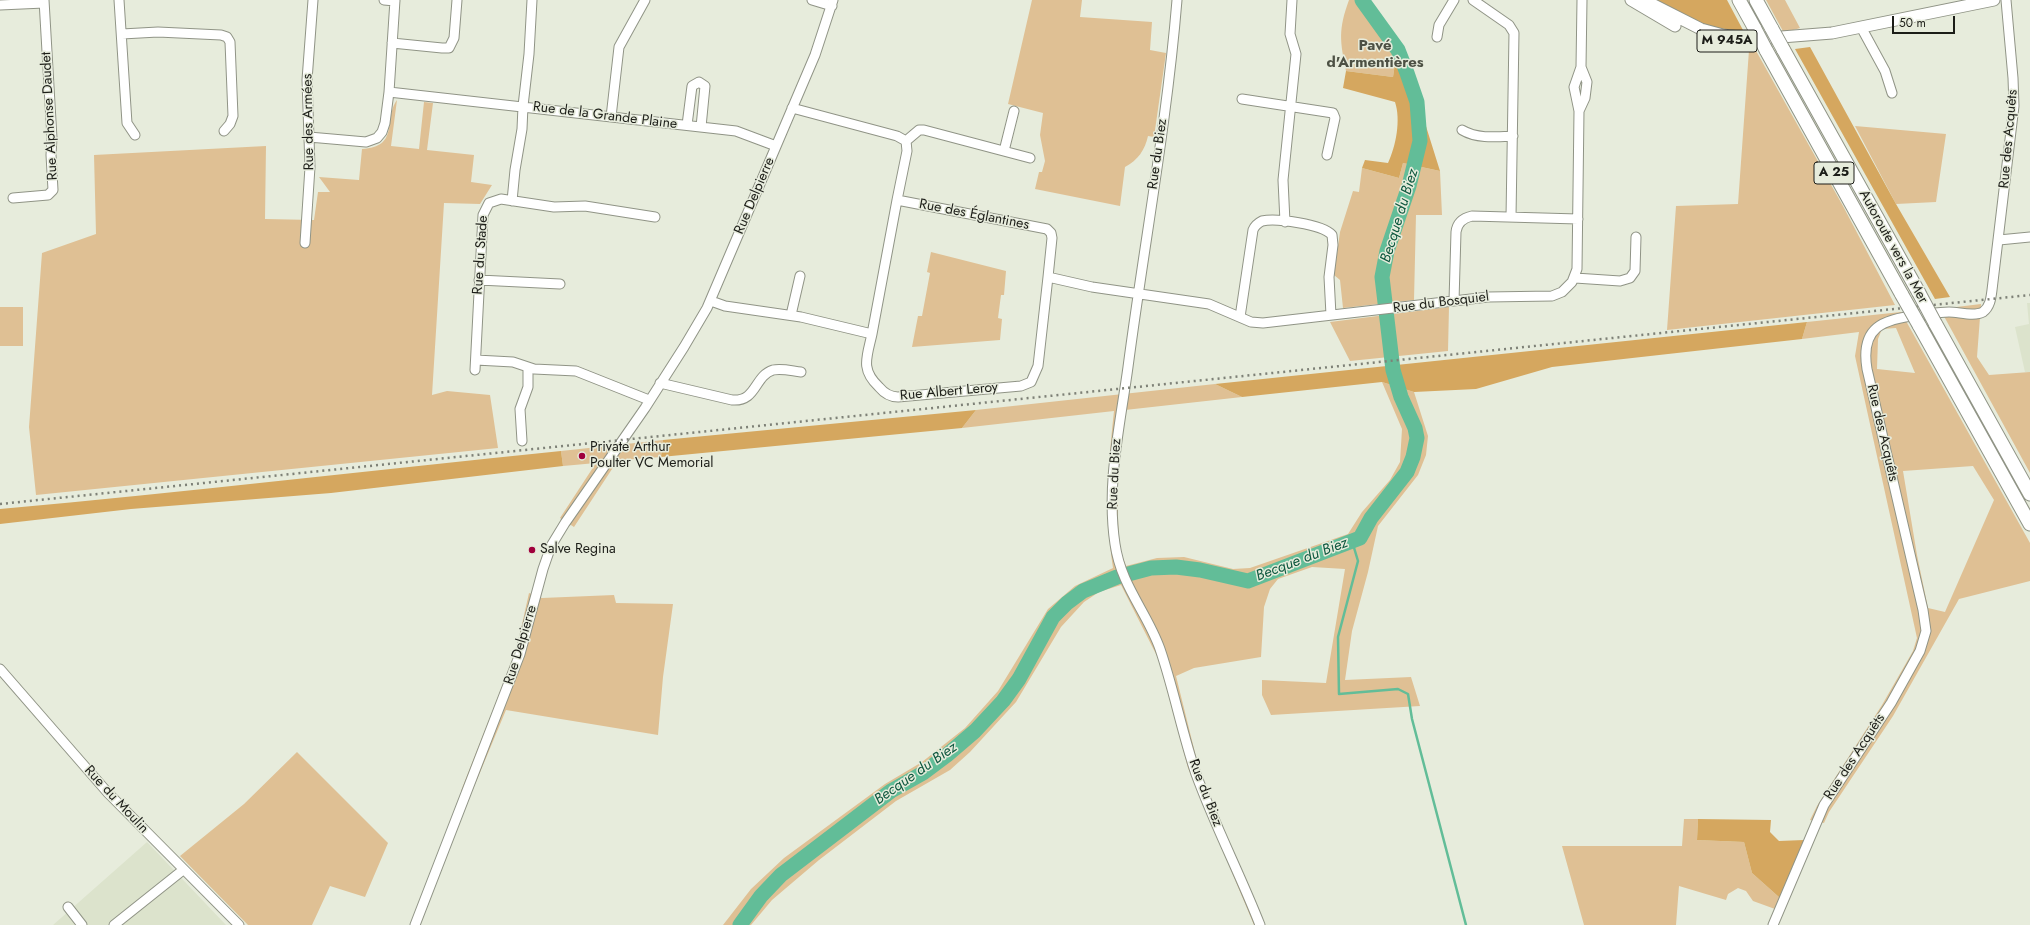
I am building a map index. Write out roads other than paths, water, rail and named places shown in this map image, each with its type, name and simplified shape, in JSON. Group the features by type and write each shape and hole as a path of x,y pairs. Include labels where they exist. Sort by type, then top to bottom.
{"highway":[{"name":"A 25","path":"1739,0 2030,524"},
{"name":"Autoroute vers la Mer","path":"1756,0 2030,494"}],"main road":[{"name":"M 945A","path":"1631,0 1676,26 1701,35 1730,42 1783,44 1807,40 1832,33"},
{"name":"M 945A","path":"1644,0 1694,26 1723,35 1766,39 1832,33 1994,0"}],"street":[{"path":"120,0 127,123 135,135"},
{"name":"Rue des Armées","path":"305,243 310,178 307,80 313,0"},
{"path":"309,137 362,142 374,140 380,135 384,128 389,92 395,0 384,0"},
{"path":"392,43 449,48 454,38 457,0"},
{"path":"512,201 515,170 520,146 529,54 532,0"},
{"path":"611,117 619,47 645,0"},
{"path":"812,0 833,3"},
{"name":"Rue du Biez","path":"1177,0 1172,59 1115,453 1112,503 1113,529 1121,568 1126,582 1160,648 1197,777 1260,925"},
{"path":"1285,222 1283,180 1296,54 1290,34 1292,0"},
{"path":"1437,37 1439,25 1454,0"},
{"path":"1473,0 1509,25 1514,33 1511,217"},
{"path":"1582,0 1581,67 1587,82 1586,92 1579,111 1578,219 1575,278 1620,281 1630,278 1634,271 1636,237"},
{"name":"Rue des Acquêts","path":"1774,925 1824,805 1900,689 1920,651 1925,635 1923,610 1867,369 1865,354 1868,343 1876,328 1894,318 1945,312 1978,313 1985,310 1991,299 2014,106 2006,0"},
{"path":"0,4 44,1"},
{"name":"Rue Alphonse Daudet","path":"13,198 48,195 53,190 51,155 52,138 44,1"},
{"name":"Rue Delpierre","path":"414,925 520,654 543,569 551,546 565,522 690,339 711,301 792,108 816,55 833,3"},
{"path":"1860,28 1885,71 1892,94"},
{"path":"122,34 163,32 221,35 228,38 233,116 230,124 224,131"},
{"name":"Rue de la Grande Plaine","path":"687,126 692,86 700,82 705,86 701,127"},
{"name":"Rue de la Grande Plaine","path":"389,92 523,106 740,132 776,146"},
{"path":"1242,99 1329,111 1334,114 1328,155"},
{"path":"792,108 896,136 906,141"},
{"path":"1004,151 1014,111"},
{"path":"906,141 919,130 924,130 1030,158"},
{"path":"1462,130 1480,136 1513,136"},
{"path":"711,301 725,306 791,315 872,334 907,151 906,141"},
{"name":"Rue du Stade","path":"475,370 484,209 494,200 501,199 557,207 585,206 655,217"},
{"name":"Rue des Églantines","path":"897,200 1047,229 1051,233 1052,238 1048,277"},
{"path":"1454,301 1456,232 1458,225 1467,217 1578,219"},
{"path":"1240,317 1255,226 1265,221 1285,222 1318,227 1332,235 1333,245 1329,277 1331,315"},
{"path":"1999,240 2030,237"},
{"path":"791,315 800,276"},
{"path":"1048,277 1092,287 1138,294"},
{"name":"Rue Albert Leroy","path":"872,334 866,363 867,371 871,380 880,389 894,397 1025,385 1031,382 1037,370 1048,277"},
{"name":"Rue du Bosquiel","path":"1138,294 1209,304 1251,322 1263,323 1496,297 1552,296 1566,289 1575,278"},
{"path":"479,280 560,284"},
{"path":"476,360 515,362 528,368 576,371 649,400"},
{"path":"522,441 520,409 528,387 528,368"},
{"path":"660,383 732,400 742,400 748,396 763,377 770,372 785,370 801,372"},
{"name":"Rue du Moulin","path":"0,669 108,793 239,925"},
{"path":"114,925 183,870"},
{"path":"68,907 82,925"}],"waterway":[{"name":"Becque du Biez","path":"740,925 761,896 781,875 891,791 923,773 975,731 1003,701 1019,679 1053,617 1067,603 1083,591 1117,577 1151,568 1176,567 1200,570 1248,581 1360,538 1371,518 1407,472 1413,457 1417,438 1415,428 1401,397 1393,370 1382,277 1387,251 1409,186 1420,141 1417,102 1398,50 1362,0"},
{"path":"1352,541 1358,561 1338,637 1339,694 1398,689 1408,694 1412,719 1466,925"}],"railway":[{"path":"0,504 2030,295"}],"place":[{"name":"Private Arthur Poulter VC Memorial","path":"582,456"},
{"name":"Salve Regina","path":"532,550"}],"district":[{"name":"Pavé d'Armentières","path":"1375,54"}]}
